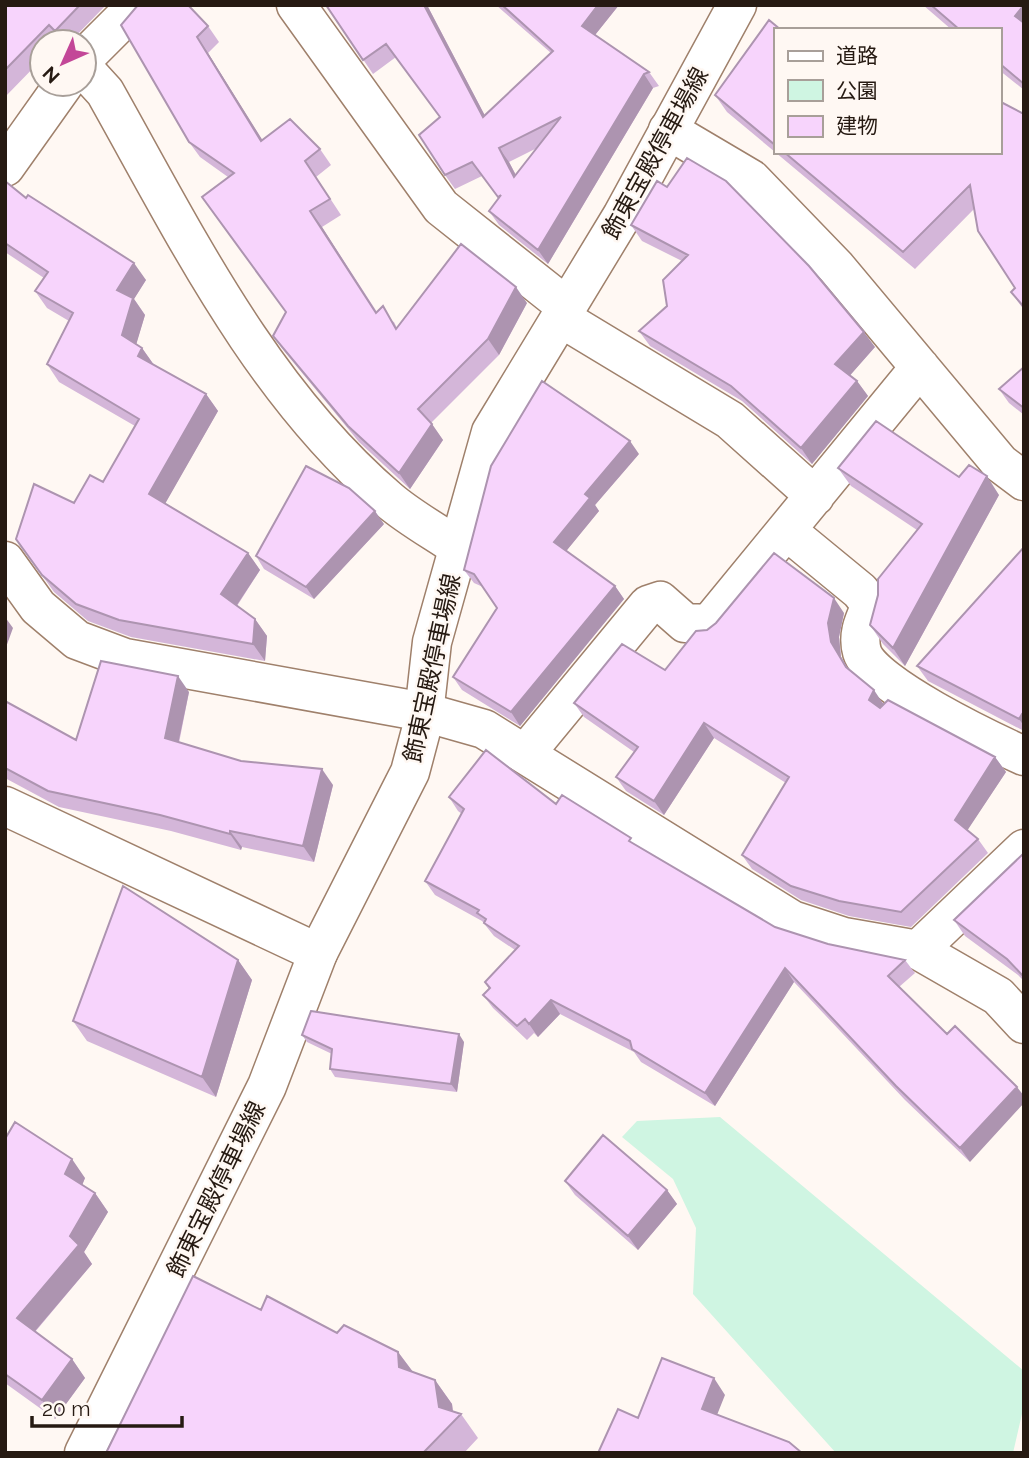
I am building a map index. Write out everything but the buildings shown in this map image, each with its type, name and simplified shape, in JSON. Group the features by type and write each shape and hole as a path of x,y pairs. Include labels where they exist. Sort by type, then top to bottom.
{"street":[{"path":"98,44 137,5"},
{"path":"296,5 441,207 564,313 730,419 815,496"},
{"name":"飾東宝殿停車場線","path":"84,1453 267,1086 318,953 410,772 424,712 432,642 491,432 622,216 737,5"},
{"path":"98,84 105,92 221,299 305,415 389,500 459,548"},
{"path":"5,167 54,98"},
{"path":"668,130 751,179 836,267 1000,463 1024,481"},
{"path":"525,754 648,605 660,601 685,623 709,624 920,367"},
{"path":"787,531 860,591 871,605 860,633 862,654 891,683 967,731 1024,756"},
{"path":"5,561 38,607 77,640 125,658 424,712 484,729 792,920 844,937 918,950 998,996 1024,1024"},
{"path":"5,806 318,953"},
{"path":"918,950 1024,849"}],"green space":[{"path":"720,1117 1024,1371 1024,1405 1013,1453 836,1453 693,1294 696,1228 673,1179 622,1137 637,1121"}]}
